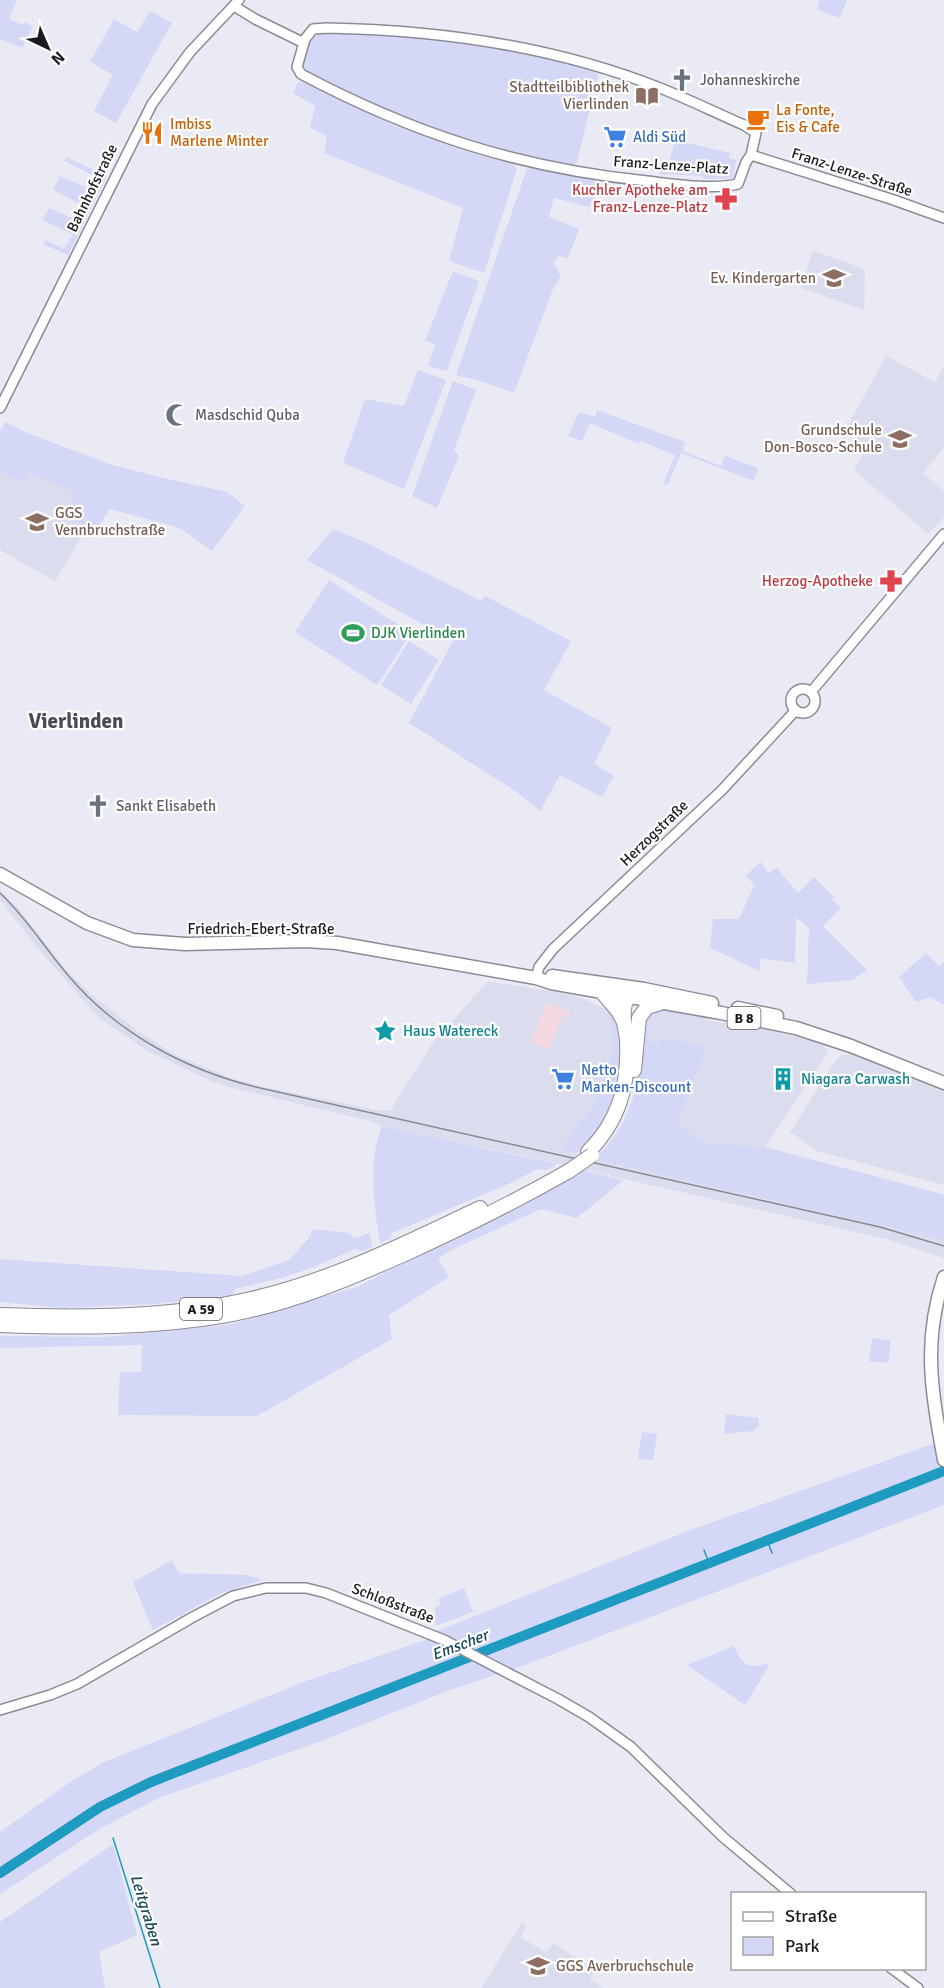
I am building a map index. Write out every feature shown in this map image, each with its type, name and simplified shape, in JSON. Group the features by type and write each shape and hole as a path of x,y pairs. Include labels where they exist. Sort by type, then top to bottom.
{"highway":[{"path":"602,992 624,1022"},
{"path":"624,1022 624,1011 635,994"},
{"path":"622,1116 628,1090 635,994"},
{"path":"622,1116 631,1094 639,1018 647,1007 660,1003"},
{"name":"A 59","path":"590,1154 612,1123 621,1097 627,1058 624,1022"},
{"name":"A 59","path":"0,1325 159,1323 255,1309 307,1294 567,1169 590,1154 610,1136 622,1116"},
{"name":"A 59","path":"0,1315 125,1315 205,1308 253,1299 369,1264"}],"main road":[{"name":"Friedrich-Ebert-Straße","path":"0,874 87,924 133,939 185,944 306,941 337,943 602,992 635,994 660,1003 782,1024 835,1037"},
{"name":"Friedrich-Ebert-Straße","path":"536,978 556,975 635,994 750,1014 762,1013 805,1024 835,1037"},
{"name":"B 8","path":"835,1037 944,1076"},
{"name":"B 8","path":"835,1037 944,1083"},
{"path":"943,1456 930,1376 930,1358 932,1325 944,1277"}],"street":[{"path":"236,3 255,19 304,43"},
{"name":"Bahnhofstraße","path":"0,408 152,105 190,52 236,3"},
{"name":"Franz-Lenze-Platz","path":"313,29 384,29 467,38 560,56 659,88 753,130 756,133 751,155 738,184 656,182 586,173 492,153 420,130 369,109 301,74 297,67 304,43 313,29"},
{"name":"Franz-Lenze-Straße","path":"751,155 944,218"},
{"path":"811,692 944,534"},
{"path":"800,689 811,692 815,700 813,708 806,712 796,710 791,700 794,693 800,689"},
{"name":"Herzogstraße","path":"536,978 539,967 554,949 728,784 796,710"},
{"name":"Schloßstraße","path":"0,1710 77,1684 213,1606 249,1591 266,1588 306,1588 326,1593 453,1644 504,1669 589,1717 631,1748 723,1837 790,1892"},
{"path":"894,1970 918,1988"}],"shaded area":[{"name":"Ev. Kindergarten","path":"813,251 865,269 864,310 801,288"},
{"name":"Grundschule Don-Bosco-Schule","path":"886,356 935,382 944,366 944,448 923,473 944,491 944,517 929,533 854,470 868,446 845,431"},
{"name":"GGS Vennbruchstraße","path":"0,472 22,484 29,473 75,493 63,515 86,529 55,581 0,550"},
{"path":"0,891 16,906 68,972 90,993 136,1030 176,1055 233,1079 377,1110 390,1111 432,1044 488,981 573,995 607,1009 613,1040 607,1070 590,1112 562,1150 944,1240 944,1258 886,1239 520,1155 382,1126 211,1081 148,1051 98,1017 40,951 0,900"},
{"path":"547,1003 570,1012 568,1017 563,1016 549,1049 531,1042"},
{"path":"659,1013 779,1031 822,1044 828,1053 765,1147 706,1143 677,1123 660,1038 659,1044 646,1039 649,1019"},
{"path":"853,1054 944,1092 944,1185 817,1151 790,1132 837,1059 843,1055"},
{"path":"522,1923 526,1926 521,1937 546,1953 553,1943 595,1970 590,1979 604,1988 481,1988"}],"green space":[{"path":"0,0 17,0 9,19 23,25 24,22 33,26 22,48 0,39"},
{"path":"820,0 847,0 840,18 817,10"},
{"path":"150,11 172,23 116,123 94,111 113,75 90,62 114,19 137,32"},
{"path":"320,33 419,33 520,51 595,70 598,75 577,163 572,166 523,157 423,126 370,104 306,71 304,55 311,40"},
{"path":"298,82 305,82 395,126 456,148 514,165 517,169 484,273 449,261 463,208 324,153 327,136 310,128 315,106 293,93"},
{"path":"675,140 730,153 729,158 736,160 733,178 705,179 702,176 659,174 661,167 670,159"},
{"path":"66,157 107,176 68,255 43,244 45,240 64,249 73,234 42,220 49,208 77,220 84,206 53,190 60,176 90,189 96,177 64,161"},
{"path":"527,168 599,181 599,188 589,207 554,198 549,217 579,229 568,258 558,256 554,263 561,276 553,289 514,393 456,375"},
{"path":"453,271 479,281 447,371 428,366 435,344 425,341"},
{"path":"418,370 446,380 404,489 343,463 365,399 404,406"},
{"path":"453,381 476,390 454,450 459,456 437,508 412,496"},
{"path":"597,410 685,442 683,451 721,466 725,456 758,468 754,481 681,453 668,485 663,484 675,455 640,441 639,444 590,423 582,441 568,436 579,412 595,417"},
{"path":"5,422 109,464 227,492 245,506 212,551 180,528 110,509 94,533 63,515 75,493 29,473 23,484 0,472 0,431"},
{"path":"333,529 367,543 481,601 485,596 571,641 544,690 612,728 594,764 614,776 602,797 560,775 540,811 515,791 409,723 453,641 307,560"},
{"name":"DJK Vierlinden","path":"329,580 411,633 377,685 295,632"},
{"name":"DJK Vierlinden","path":"409,641 439,660 411,704 381,685"},
{"path":"761,862 768,873 777,868 798,893 814,877 834,897 832,899 841,908 823,926 867,970 853,980 807,984 809,928 796,917 795,963 761,958 759,971 710,948 713,919 739,919 754,885 746,875"},
{"path":"926,953 939,966 944,962 944,1005 930,997 916,1002 899,977"},
{"path":"613,1008 617,1013 623,1064 612,1115 585,1149 576,1153 562,1150 573,1129 590,1112 607,1070 613,1040 607,1009"},
{"path":"658,1010 708,1017 707,1020 659,1013 649,1019 646,1039 658,1044 660,1038 707,1046 677,1123 706,1143 765,1147 942,1194 944,1195 944,1240 594,1159 619,1129 627,1113 633,1097 640,1062 641,1023 650,1013"},
{"path":"382,1126 557,1164 546,1170 537,1169 513,1182 392,1233 390,1239 380,1243 373,1170 377,1141"},
{"path":"580,1169 622,1180 577,1218 541,1209 449,1251 438,1259 449,1277 389,1315 392,1339 257,1416 118,1415 120,1372 141,1372 142,1345 0,1348 0,1336 105,1337 231,1324 357,1287"},
{"path":"313,1229 349,1233 354,1238 370,1233 372,1247 364,1251 355,1249 285,1277 236,1289 232,1296 154,1304 61,1308 0,1302 0,1259 242,1276 289,1260 308,1239"},
{"path":"872,1338 891,1341 888,1363 869,1361"},
{"path":"726,1414 758,1418 759,1426 753,1431 724,1434"},
{"path":"642,1432 657,1434 653,1460 638,1459"},
{"path":"944,1440 944,1505 517,1668 450,1690 319,1742 161,1797 101,1828 0,1894 0,1832 70,1782 104,1762 306,1681 428,1639 432,1633 693,1529"},
{"path":"172,1560 179,1573 245,1575 260,1579 260,1581 222,1593 153,1630 133,1582"},
{"path":"464,1588 473,1612 436,1626 435,1607 441,1605 438,1599"},
{"path":"734,1646 739,1657 746,1664 754,1666 766,1663 769,1666 745,1705 687,1665"},
{"path":"113,1844 137,1935 99,1952 105,1988 0,1988 0,1922"}],"waterway":[{"name":"Emscher","path":"0,1873 100,1807 151,1782 944,1471"},
{"path":"767,1540 772,1553"},
{"path":"704,1550 709,1563"},
{"name":"Leitgraben","path":"113,1838 160,1988"}],"tram line":[{"path":"0,893 27,922 86,995 130,1032 180,1060 206,1071 260,1088 880,1227 944,1246"}],"place":[{"name":"Johanneskirche","path":"682,80"},
{"name":"Stadtteilbibliothek Vierlinden","path":"647,96"},
{"name":"La Fonte, Eis & Cafe","path":"758,119"},
{"name":"Imbiss Marlene Minter","path":"152,133"},
{"name":"Aldi Süd","path":"615,137"},
{"name":"Kuchler Apotheke am Franz-Lenze-Platz","path":"726,199"},
{"name":"Ev. Kindergarten","path":"834,278"},
{"name":"Masdschid Quba","path":"177,415"},
{"name":"Grundschule Don-Bosco-Schule","path":"900,439"},
{"name":"GGS Vennbruchstraße","path":"37,522"},
{"name":"Herzog-Apotheke","path":"891,581"},
{"name":"DJK Vierlinden","path":"353,633"},
{"name":"Sankt Elisabeth","path":"98,806"},
{"name":"Haus Watereck","path":"385,1031"},
{"name":"Netto Marken-Discount","path":"563,1079"},
{"name":"Niagara Carwash","path":"783,1079"},
{"name":"GGS Averbruchschule","path":"538,1966"}],"district":[{"name":"Vierlinden","path":"76,721"}]}
